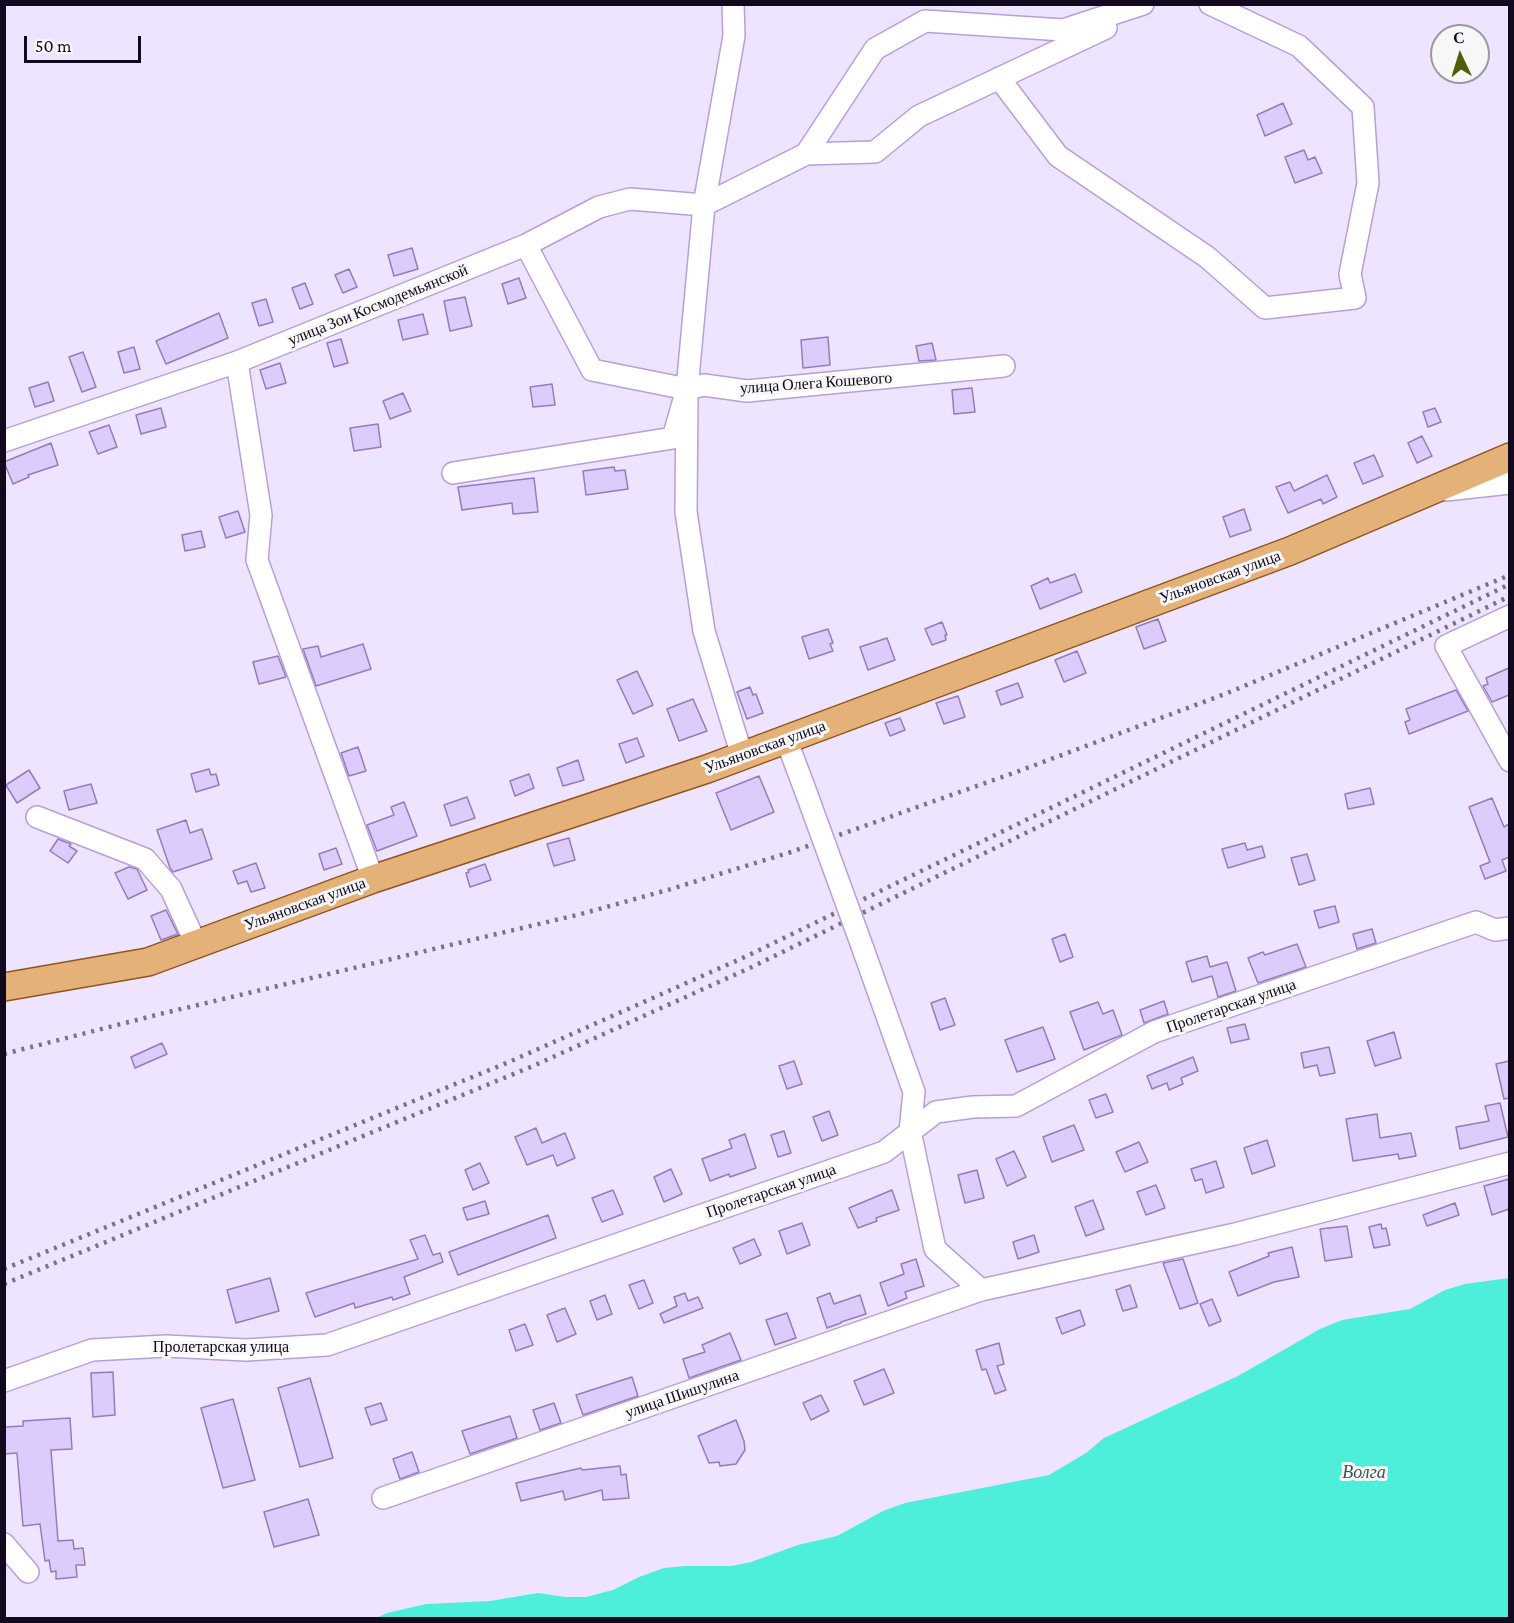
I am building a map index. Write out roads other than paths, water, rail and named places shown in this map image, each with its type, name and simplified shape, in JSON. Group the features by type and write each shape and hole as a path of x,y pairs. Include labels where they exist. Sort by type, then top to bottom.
{"main road":[{"name":"Ульяновская улица","path":"4,987 148,962 373,879 742,756 1290,551 1509,457"}],"street":[{"path":"733,4 734,36 704,205 687,389 686,512 704,631 742,756"},
{"path":"806,154 875,49 925,21 1062,30 1143,4"},
{"path":"704,205 806,154 874,152 918,116 1156,4"},
{"path":"999,78 1058,156 1208,256 1265,308 1355,298 1350,274 1368,183 1363,107 1299,46 1210,4"},
{"name":"улица Зои Космодемьянской","path":"4,441 237,362 526,245 599,207 630,199 704,205"},
{"path":"526,245 592,370 687,389"},
{"path":"237,362 261,515 257,560 373,879"},
{"name":"улица Олега Кошевого","path":"687,389 704,385 747,391 1004,366"},
{"path":"453,473 673,438 687,389"},
{"path":"1425,493 1509,483"},
{"path":"1509,616 1446,646 1509,761"},
{"path":"786,739 914,1092 910,1131 935,1249 981,1290"},
{"path":"37,817 145,859 171,889 196,944"},
{"name":"Пролетарская улица","path":"4,1381 92,1350 166,1346 246,1350 327,1344 884,1152 936,1112 973,1107 1016,1106 1154,1032 1476,922 1495,930 1509,928"},
{"name":"улица Шишулина","path":"383,1498 981,1290 1235,1234 1509,1163"},
{"path":"4,1544 28,1572"}],"water":[{"name":"Волга","path":"1509,1278 1509,1618 376,1618 387,1613 426,1604 490,1601 538,1593 586,1597 613,1590 664,1568 732,1566 751,1562 798,1545 837,1536 883,1511 905,1503 1049,1475 1086,1453 1104,1438 1238,1376 1320,1329 1342,1320 1410,1309 1445,1290 1465,1284"}],"railway":[{"path":"4,1054 160,1014 581,914 791,852 1019,771 1225,694 1510,575"},
{"path":"4,1269 509,1062 747,956 1510,584"},
{"path":"4,1284 533,1066 752,967 1510,596"}]}
